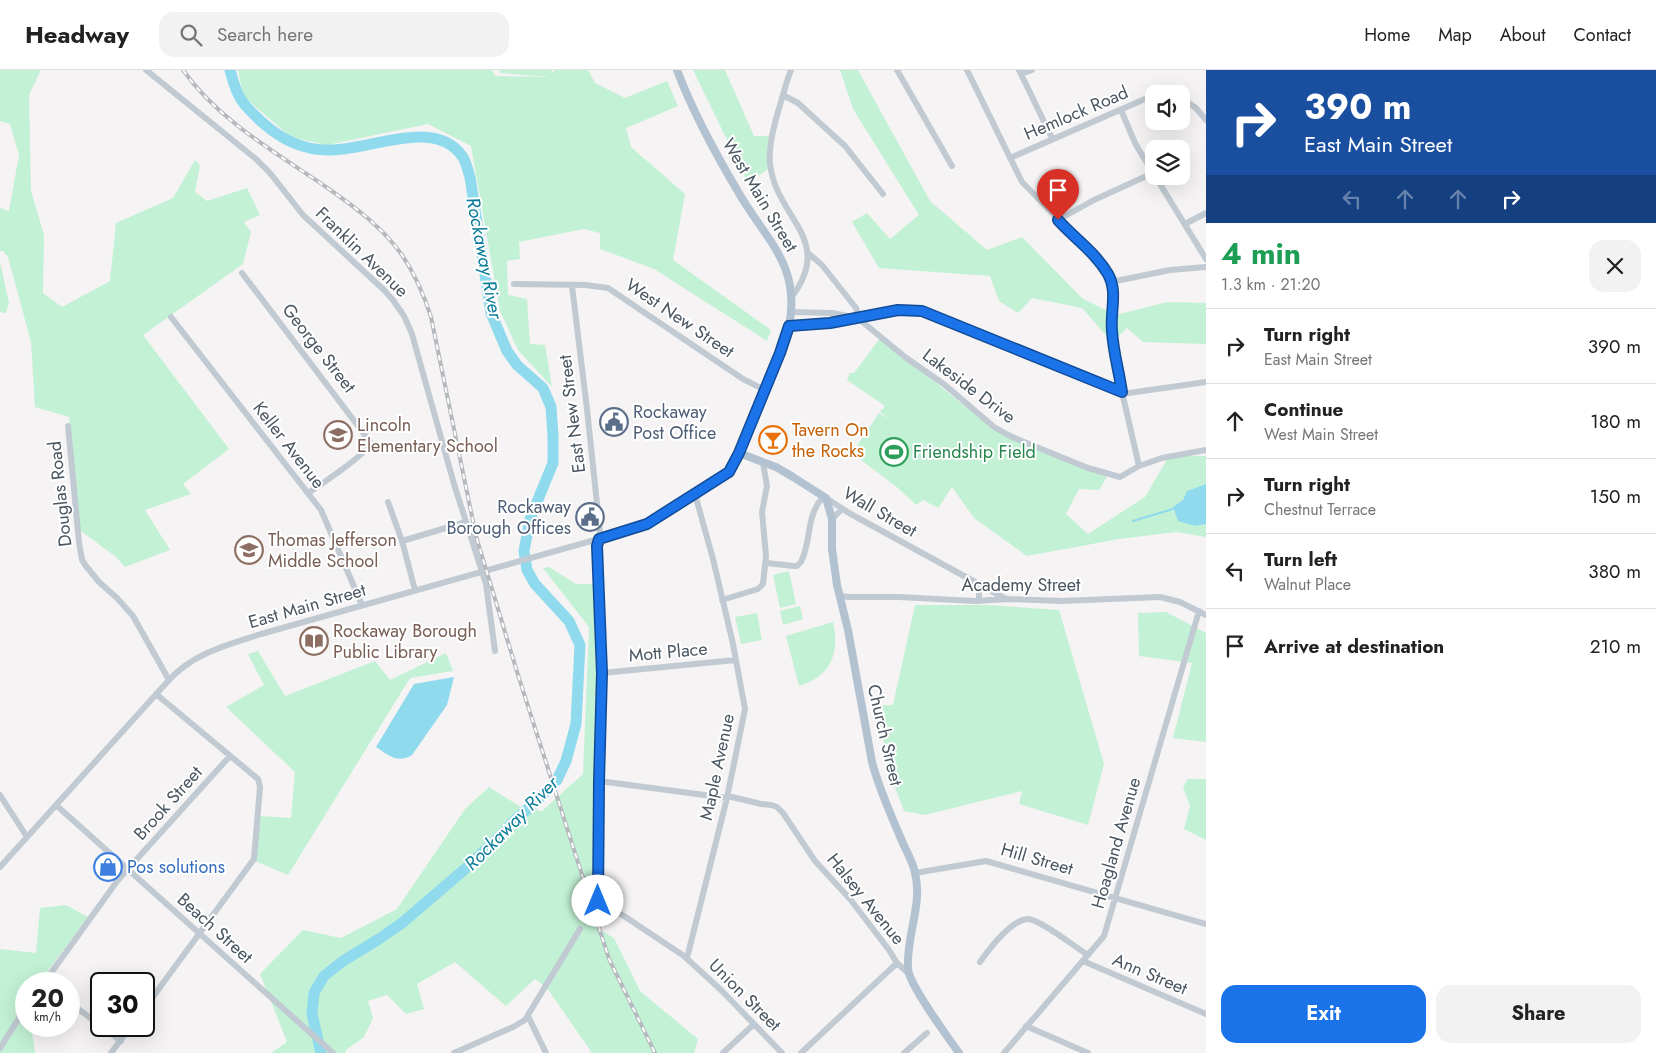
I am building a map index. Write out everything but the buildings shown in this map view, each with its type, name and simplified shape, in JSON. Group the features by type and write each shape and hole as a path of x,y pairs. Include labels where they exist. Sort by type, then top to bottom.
{"main road":[{"name":"West Main Street","path":"677,70 687,94 728,174 751,213 777,249 786,271 791,298 789,326 782,348 739,453"},
{"name":"Wall Street","path":"739,453 794,477 824,498"},
{"name":"Church Street","path":"824,498 832,519 834,573 848,630 876,777 915,873 917,896 908,957 909,974"},
{"name":"Halsey Avenue","path":"909,974 959,1053"}],"street":[{"name":"Franklin Avenue","path":"146,70 256,159 270,173 307,219 384,290 400,309 412,334 454,484 486,584 495,651"},
{"path":"791,70 772,139 770,164 776,185 800,231 809,254 799,288 791,298"},
{"path":"897,70 952,166"},
{"path":"968,70 1022,182 1094,255 1106,271 1111,282 1114,300 1112,333 1122,393 1139,466"},
{"path":"1032,70 1020,72 1052,138"},
{"path":"783,95 798,103 844,146 882,194"},
{"name":"Hemlock Road","path":"1010,158 1145,99"},
{"path":"1190,104 1206,120"},
{"path":"1121,110 1135,143 1145,160"},
{"path":"1058,220 1094,200 1145,179"},
{"path":"1160,185 1206,259"},
{"path":"1185,224 1206,213"},
{"name":"Lakeside Drive","path":"809,254 822,265 856,308 859,319 905,357 938,380 994,427 1012,437 1106,474 1120,477 1139,466 1177,455 1206,450"},
{"path":"1111,282 1170,270 1206,267"},
{"name":"George Street","path":"242,273 371,442 369,447 362,453 308,493"},
{"name":"West New Street","path":"514,284 586,285 608,288 742,379 765,390"},
{"name":"East New Street","path":"572,286 600,532 598,556 602,673 599,781"},
{"path":"789,326 859,319 869,315 898,310 922,311 1122,393 1206,382"},
{"path":"791,312 832,313 859,319"},
{"name":"Keller Avenue","path":"171,317 321,510 362,605"},
{"name":"Douglas Road","path":"68,426 82,560 92,574 133,616 169,680"},
{"name":"East Main Street","path":"0,866 156,694 186,664 210,652 266,633 640,527 729,472 739,453"},
{"path":"722,600 762,587 766,563 762,512 767,486 763,462"},
{"name":"Maple Avenue","path":"687,958 745,716 736,660 713,558 695,494"},
{"path":"766,563 797,566 801,562 811,517 818,502 824,498"},
{"name":"Wall Street","path":"824,498 1007,599"},
{"path":"388,502 402,540 415,590"},
{"path":"832,519 842,509"},
{"path":"402,540 466,522"},
{"path":"979,584 979,601"},
{"name":"Academy Street","path":"839,596 979,601 1007,599 1061,601 1160,597 1175,600 1206,615"},
{"name":"Hoagland Avenue","path":"1004,1053 1104,936 1199,611"},
{"name":"Mott Place","path":"602,673 736,660"},
{"path":"155,995 251,864 255,855 260,783 258,779 156,694"},
{"name":"Brook Street","path":"51,972 96,908 127,869 230,756"},
{"name":"Halsey Avenue","path":"599,781 727,797 777,807 815,861 850,899 897,963 909,974"},
{"name":"Union Street","path":"599,781 598,901 687,958 782,1053"},
{"path":"0,795 27,837"},
{"name":"Beach Street","path":"56,805 333,1053"},
{"name":"Hill Street","path":"915,873 986,861 1206,924"},
{"path":"980,962 1011,926 1027,919 1043,925 1088,955"},
{"path":"454,1053 521,1023 528,1016 580,929"},
{"name":"Ann Street","path":"1083,961 1206,1014"},
{"path":"801,1053 897,963"},
{"path":"80,1010 121,1040"},
{"path":"528,1016 546,1053"},
{"path":"0,1048 15,1024"},
{"path":"723,1053 754,1024"},
{"path":"1026,1026 1088,1053"},
{"path":"904,1053 927,1033"},
{"path":"111,1053 123,1037"}],"green space":[{"path":"0,70 41,70 29,95 31,191 44,235 43,293 62,307 110,281 116,223 173,198 195,160 200,165 195,192 207,201 247,188 260,215 244,222 251,232 243,264 143,335 229,449 183,484 191,494 145,510 170,550 125,567 116,557 77,528 69,417 35,407 31,342 8,257 3,251 0,251 0,208 9,211 19,155 10,124 0,121"},
{"path":"238,70 492,70 495,76 549,77 500,73 499,70 552,70 551,74 555,70 588,70 595,83 625,98 667,81 678,106 626,128 631,147 685,194 673,260 771,330 767,341 654,269 600,249 600,233 584,229 519,242 520,259 507,261 508,295 527,299 530,344 545,345 552,387 518,350 500,311 471,146 428,124 327,145 291,137 243,96"},
{"path":"693,70 725,70 754,136 769,136 768,169 748,183"},
{"path":"840,70 858,70 930,201 987,250 1022,237 1083,299 1116,315 1167,302 1206,303 1206,344 1143,342 1127,328 1112,342 1082,308 1032,298 1018,313 999,301 990,276 879,268 852,222 867,213 890,239 919,215 853,109"},
{"path":"0,262 9,303 6,313 0,312"},
{"path":"880,338 981,419 1107,477 1099,490 1079,489 1066,514 1088,534 1145,497 1169,456 1206,456 1206,484 1188,491 1183,500 1173,507 1174,512 1195,526 1206,524 1206,537 1176,532 1119,539 1027,556 974,518 952,487 938,508 923,500 916,505 898,488 852,453 879,413 890,420 880,412 885,406 847,380 850,373 854,373"},
{"path":"549,567 576,584 597,584 594,926 614,938 640,991 698,1039 694,1053 592,1053 547,988 535,979 506,1006 455,962 417,984 424,1009 406,1014 387,995 368,1001 373,1018 364,1037 346,1050 345,1053 271,1053 287,1042 260,974 303,930 341,938 397,909 465,809 489,787 521,807 542,811 583,774 589,627 543,568"},
{"path":"789,571 796,604 780,608 773,575"},
{"path":"915,605 988,605 1059,610 1104,764 1088,825 1019,804 1022,791 925,815 904,811 888,769 877,705 893,705"},
{"path":"800,606 803,619 783,625 780,611"},
{"path":"1166,612 1206,633 1206,742 1173,738 1192,663 1139,656 1138,613"},
{"path":"757,613 762,640 741,644 735,617"},
{"path":"833,622 835,644 831,662 819,676 799,686 786,636"},
{"path":"258,651 285,696 375,661 390,680 446,653 453,671 410,678 288,875 253,860 259,816 291,818 295,772 226,707 264,685 248,654"},
{"path":"1188,779 1206,779 1206,840 1184,829 1190,806 1183,787"},
{"path":"66,905 88,917 47,972 15,972 15,1037 33,1037 35,1053 0,1053 0,949 36,953 40,908"}],"water":[{"path":"1206,484 1206,524 1195,526 1178,521 1173,507 1183,500 1187,491"},
{"path":"454,677 447,705 412,755 407,758 398,759 376,747 414,684"}],"waterway":[{"name":"Rockaway River","path":"230,70 235,87 245,105 270,129 295,143 313,149 332,150 347,149 401,138 419,137 436,139 450,145 462,156 470,177 491,313 507,351 517,365 543,388 551,407 553,463 530,519 524,551 527,570 535,584 569,621 580,645 576,724 566,761 557,780 465,869 402,923 343,961 324,976 314,993 312,1014 321,1053"},
{"path":"1133,521 1173,509"}],"railway":[{"path":"183,70 214,105 250,136 339,196 378,227 395,245 419,285 431,317 476,536 518,675 609,959 655,1053"}],"place":[{"name":"Rockaway Post Office","path":"614,422"},
{"name":"Lincoln Elementary School","path":"338,435"},
{"name":"Tavern On the Rocks","path":"773,440"},
{"name":"Friendship Field","path":"894,452"},
{"name":"Rockaway Borough Offices","path":"590,517"},
{"name":"Thomas Jefferson Middle School","path":"249,550"},
{"name":"Rockaway Borough Public Library","path":"314,641"},
{"name":"Pos solutions","path":"108,867"}],"route":[{"path":"598,901 599,756 602,713 602,648 597,546 599,539 647,524 729,472 739,453 780,353 789,326 859,319 869,315 898,310 922,311 1122,392 1112,338 1111,328 1114,300 1109,276 1094,255 1058,220"}]}
